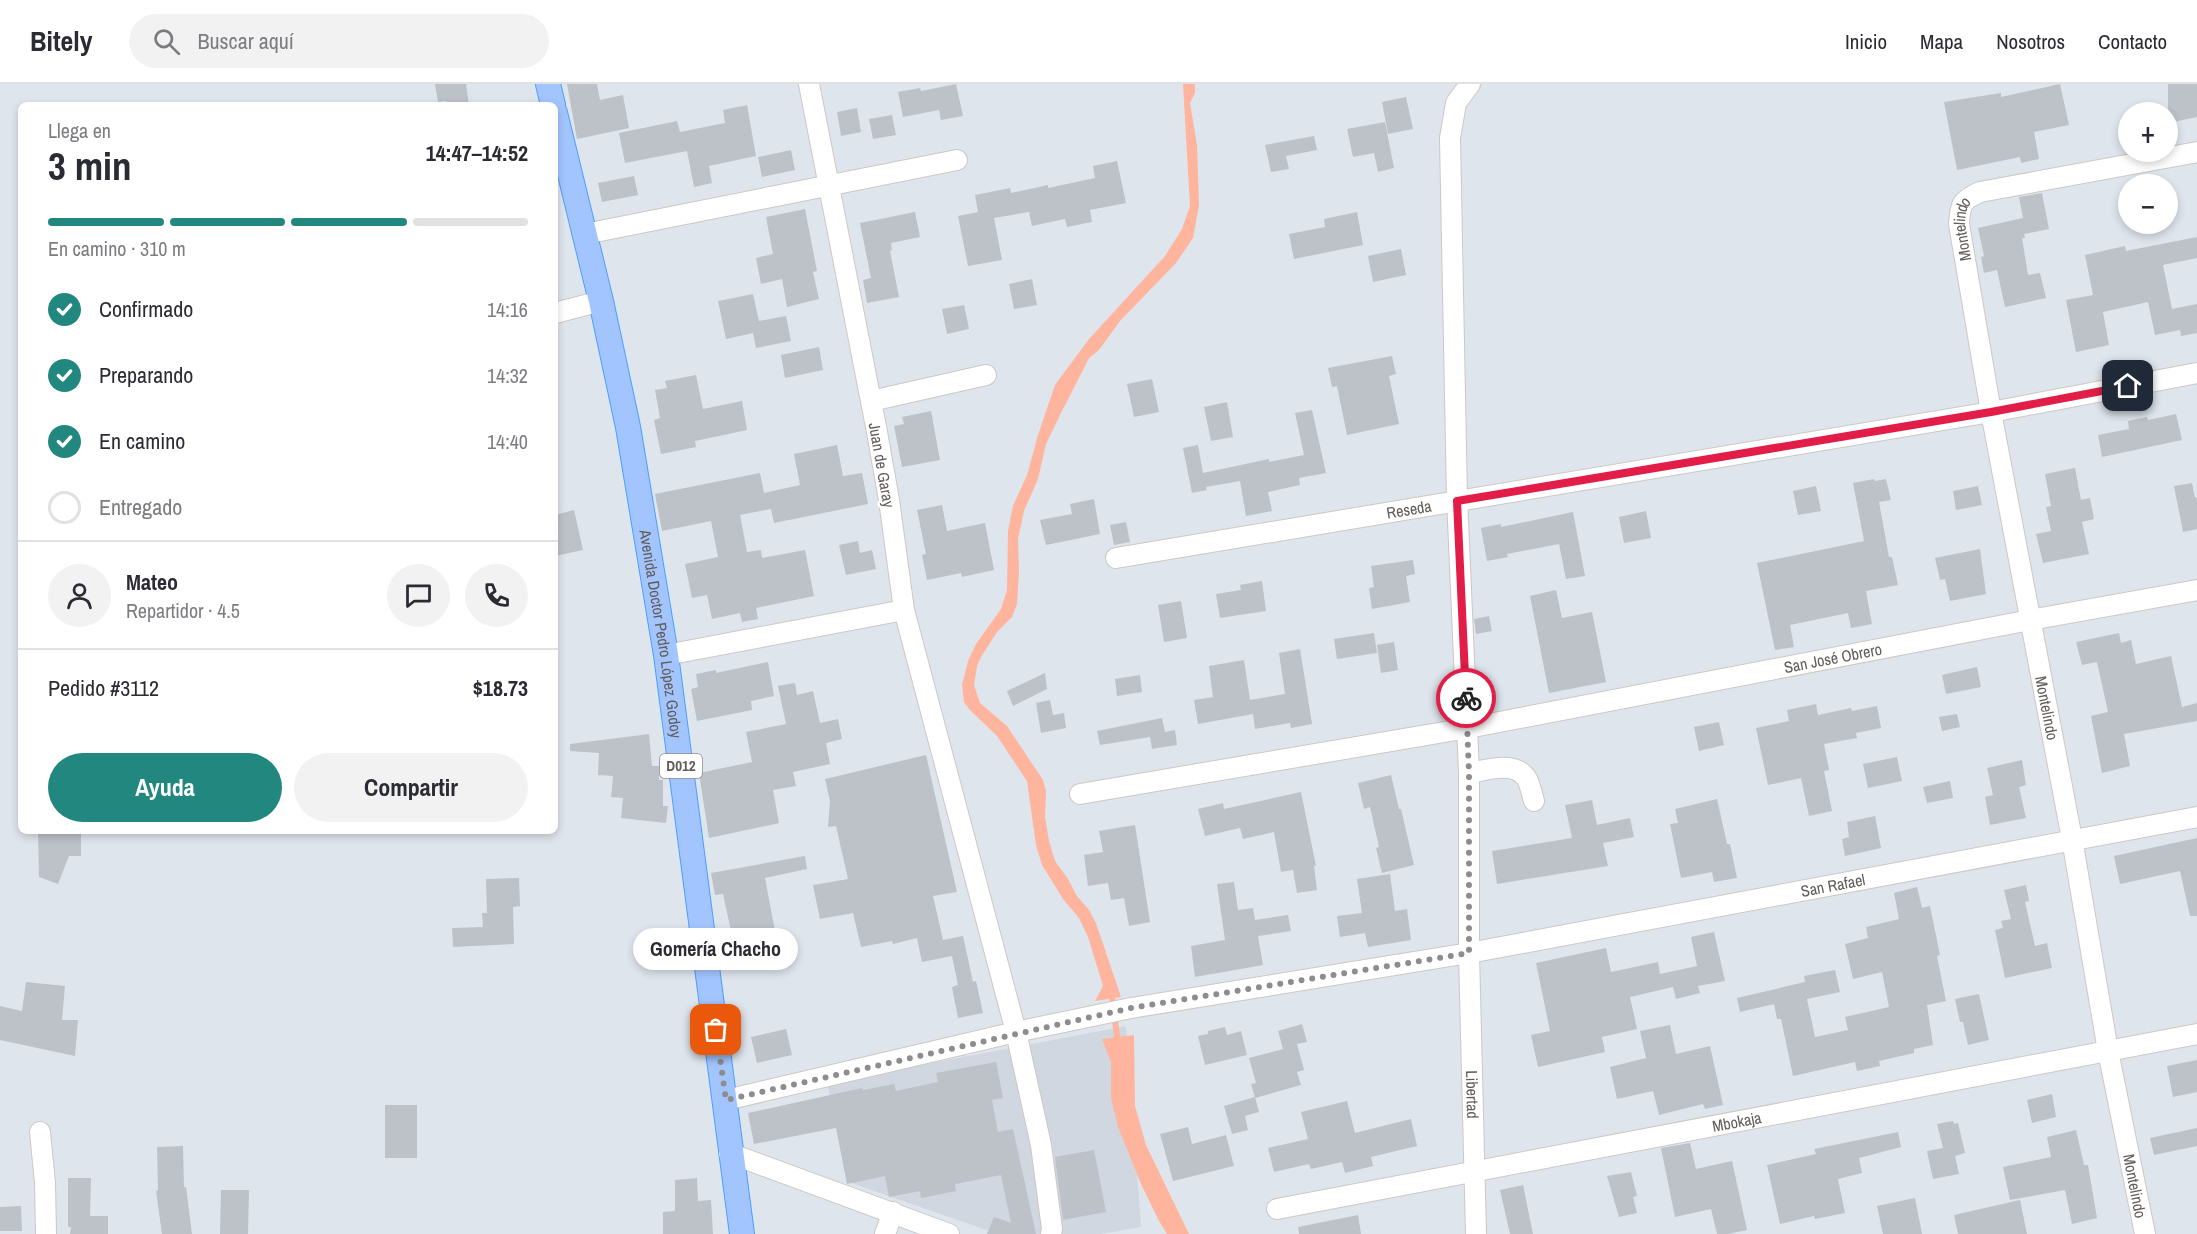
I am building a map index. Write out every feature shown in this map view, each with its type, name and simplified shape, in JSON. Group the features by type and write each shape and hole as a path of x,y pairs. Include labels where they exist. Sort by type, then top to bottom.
{"main road":[{"path":"548,84 552,102"},
{"name":"Avenida Doctor Pedro López Godoy","path":"558,125 601,301 628,427 666,655 726,1100 729,1153 741,1234"}],"street":[{"name":"Juan de Garay","path":"809,84 889,500 904,609 1016,1032 1041,1145 1051,1234"},
{"name":"Libertad","path":"1470,84 1456,103 1450,138 1457,501 1468,728 1469,953 1476,1234"},
{"name":"Montelindo","path":"2145,1234 2108,1052 2072,839 1991,412 1959,224 1960,208 1967,198 1980,192 2197,152"},
{"path":"585,234 957,160"},
{"path":"558,312 601,301"},
{"name":"Reseda","path":"1116,558 1991,412 2197,373"},
{"path":"871,401 986,375"},
{"name":"San José Obrero","path":"1080,794 1468,728 2197,590"},
{"path":"666,655 904,609"},
{"path":"1469,773 1492,769 1517,770 1526,778 1534,801"},
{"name":"San Rafael","path":"726,1100 1016,1032 1131,1008 1469,953 2197,817"},
{"name":"Mbokaja","path":"1277,1209 2197,1034"},
{"path":"40,1132 45,1183 46,1234"},
{"path":"729,1153 949,1234"},
{"path":"885,1234 893,1212"}],"shaded area":[{"path":"1183,84 1195,84 1195,93 1190,103 1197,145 1199,205 1193,238 1176,263 1120,321 1099,350 1089,358 1059,417 1046,444 1038,479 1024,511 1018,539 1017,604 1012,617 997,632 981,657 974,685 980,703 1007,726 1043,780 1046,791 1045,817 1055,861 1096,923 1121,997 1095,1001 1103,986 1088,937 1079,918 1063,899 1042,865 1036,845 1027,781 997,736 964,702 962,685 968,661 976,644 1001,609 1007,590 1008,531 1013,506 1027,475 1055,385 1089,339 1165,256 1182,229 1190,206"},
{"path":"1126,1026 1141,1227 1101,1234 998,1234 851,1183 827,1083"},
{"path":"1134,1035 1135,1106 1146,1145 1189,1234 1167,1234 1141,1184 1118,1127 1111,1098 1111,1062 1102,1039"}],"building":[{"path":"435,84 466,84 469,102 438,102"},
{"path":"567,84 597,84 600,100 623,95 629,128 577,139"},
{"path":"956,84 963,116 941,120 939,110 903,117 898,92 920,88 921,91"},
{"path":"2060,84 2069,125 2034,132 2039,159 2021,163 2020,157 1957,170 1944,102 2001,93 2001,97"},
{"path":"2168,84 2197,84 2197,117 2178,121 2178,102 2168,102"},
{"path":"1406,97 1413,129 1388,134 1382,102"},
{"path":"747,105 756,156 709,166 712,183 694,187 687,151 625,163 619,133 677,121 680,132 725,123 723,110"},
{"path":"857,108 861,132 841,136 837,112"},
{"path":"892,115 896,135 873,139 869,119"},
{"path":"1385,122 1394,168 1378,172 1374,153 1353,157 1347,129"},
{"path":"1314,136 1317,150 1286,156 1289,169 1271,172 1265,145"},
{"path":"791,150 795,170 762,177 758,157"},
{"path":"1117,161 1126,203 1090,210 1092,222 1067,227 1065,219 1032,226 1029,212 994,218 1002,260 968,266 958,216 978,212 975,195 1010,188 1011,193 1048,185 1048,188 1095,178 1093,166"},
{"path":"634,176 638,195 602,202 598,183"},
{"path":"2042,193 2049,229 2024,234 2025,238 2022,238 2028,275 2040,273 2046,298 2005,307 1997,270 1984,273 1981,257 1984,256 1978,228 2023,218 2019,197"},
{"path":"805,209 817,271 813,272 819,299 787,307 782,279 761,284 756,258 773,254 766,217"},
{"path":"915,212 920,237 891,243 892,250 890,251 899,297 867,303 863,280 871,278 860,223"},
{"path":"1357,212 1363,245 1294,259 1289,234 1325,227 1324,219"},
{"path":"2197,237 2197,258 2163,265 2172,309 2197,304 2197,333 2181,336 2180,330 2155,335 2148,302 2103,312 2109,345 2076,352 2066,300 2093,295 2085,255 2125,246 2126,251"},
{"path":"1401,249 1406,275 1373,282 1368,256"},
{"path":"1032,279 1037,305 1014,309 1009,284"},
{"path":"753,294 759,321 786,316 791,341 756,348 753,333 726,339 718,301"},
{"path":"964,305 969,329 947,334 942,309"},
{"path":"819,347 823,370 785,378 781,355"},
{"path":"1392,356 1396,374 1389,376 1399,424 1347,435 1337,386 1332,387 1328,368"},
{"path":"696,375 703,409 742,401 747,430 695,441 696,447 661,454 654,420 660,418 655,390 667,388 665,381"},
{"path":"1152,379 1159,412 1134,417 1127,384"},
{"path":"1227,402 1233,437 1211,441 1204,407"},
{"path":"1312,410 1326,473 1299,478 1300,485 1268,492 1272,511 1246,516 1240,481 1206,487 1207,490 1192,493 1183,448 1198,445 1203,473 1269,459 1269,462 1304,455 1295,413"},
{"path":"931,411 940,460 902,467 894,426 904,424 902,417"},
{"path":"2176,414 2182,440 2102,457 2098,435 2129,429 2128,421 2147,417 2148,420"},
{"path":"837,445 843,476 862,473 868,504 774,523 771,509 740,515 747,552 761,550 762,558 805,550 814,596 756,608 758,619 742,622 740,613 712,619 707,595 692,598 685,564 718,557 711,521 662,531 655,494 760,473 764,493 800,485 794,454"},
{"path":"2075,468 2081,500 2090,498 2094,519 2082,522 2089,554 2043,563 2036,534 2051,531 2046,507 2051,506 2045,474"},
{"path":"1874,479 1875,481 1886,479 1891,500 1879,502 1889,557 1892,557 1898,585 1866,591 1872,624 1851,628 1848,613 1790,625 1794,647 1775,650 1757,563 1864,541 1853,483"},
{"path":"2192,483 2195,498 2197,497 2197,529 2183,532 2174,486"},
{"path":"1816,486 1821,511 1798,515 1793,491"},
{"path":"1978,486 1982,505 1956,510 1953,491"},
{"path":"1094,499 1100,534 1046,545 1040,520 1072,514 1070,504"},
{"path":"942,505 947,531 985,523 994,570 962,577 961,573 927,580 922,555 926,554 917,510"},
{"path":"574,510 583,550 558,555 558,514"},
{"path":"1646,511 1651,538 1624,543 1619,517"},
{"path":"1573,512 1585,576 1566,579 1559,544 1507,554 1508,557 1487,561 1481,528 1501,524 1501,527"},
{"path":"1126,522 1130,542 1114,545 1110,525"},
{"path":"858,541 860,553 872,550 876,569 846,575 839,545"},
{"path":"1980,549 1986,594 1950,601 1945,579 1940,580 1935,558"},
{"path":"1413,560 1415,574 1406,576 1410,602 1372,609 1369,588 1374,587 1371,566"},
{"path":"1262,581 1266,611 1220,618 1216,594 1241,590 1240,585"},
{"path":"1556,590 1562,618 1592,612 1606,682 1549,693 1530,596"},
{"path":"1181,601 1187,638 1164,642 1158,605"},
{"path":"1489,616 1492,631 1476,634 1474,619"},
{"path":"1374,633 1377,653 1337,659 1334,639"},
{"path":"2119,633 2121,643 2131,640 2136,664 2171,656 2182,707 2197,703 2197,721 2124,734 2130,766 2102,773 2091,716 2108,712 2097,662 2082,665 2076,642"},
{"path":"1394,642 1398,670 1381,673 1377,645"},
{"path":"1300,649 1312,724 1291,728 1290,723 1255,729 1253,714 1198,724 1194,700 1213,697 1209,666 1244,660 1250,700 1285,694 1279,653"},
{"path":"768,662 774,696 751,701 752,710 697,721 691,689 698,687 696,674 716,670 716,673"},
{"path":"1977,667 1981,687 1946,694 1942,675"},
{"path":"1045,673 1047,689 1013,706 1007,691"},
{"path":"1140,675 1142,692 1117,696 1115,679"},
{"path":"795,683 797,695 813,691 820,723 838,719 842,739 826,743 830,764 793,772 796,786 773,790 779,823 709,838 699,773 752,762 746,732 786,724 778,686"},
{"path":"1050,700 1053,715 1064,713 1066,728 1041,733 1036,703"},
{"path":"1816,704 1818,715 1851,708 1852,711 1877,706 1881,728 1856,733 1857,738 1824,744 1829,770 1824,771 1832,811 1809,816 1801,778 1768,785 1756,728 1789,721 1787,710"},
{"path":"1957,714 1960,727 1942,731 1939,717"},
{"path":"1162,718 1165,732 1175,730 1177,745 1152,749 1150,737 1100,745 1097,731"},
{"path":"1719,722 1724,745 1699,751 1694,727"},
{"path":"649,734 652,766 659,766 659,780 663,780 663,806 668,806 666,823 621,818 623,798 611,797 613,776 598,775 599,753 570,751 570,744"},
{"path":"926,755 957,892 933,896 943,940 963,936 973,982 976,981 983,1013 958,1018 952,987 958,985 952,956 922,962 917,938 893,944 892,941 861,947 853,913 820,919 813,885 848,879 836,826 828,827 830,801 825,779"},
{"path":"1897,757 1902,781 1868,788 1863,764"},
{"path":"2022,760 2026,785 2019,787 2026,818 1990,825 1985,797 1993,795 1987,768"},
{"path":"1391,775 1414,865 1382,873 1370,807 1364,809 1358,783"},
{"path":"1950,781 1953,798 1927,803 1923,787"},
{"path":"1301,792 1316,866 1314,866 1317,890 1297,893 1293,870 1281,872 1274,832 1243,839 1240,828 1205,836 1198,809 1223,803 1224,809"},
{"path":"1717,799 1737,878 1714,882 1712,872 1681,878 1670,824 1678,823 1675,809"},
{"path":"1592,800 1597,825 1630,818 1634,837 1603,843 1608,866 1497,884 1492,851 1572,838 1565,805"},
{"path":"1875,816 1881,848 1845,856 1842,839 1849,837 1847,822"},
{"path":"1135,825 1150,922 1129,926 1124,898 1111,900 1108,883 1088,886 1084,855 1103,852 1099,831"},
{"path":"38,834 81,834 81,856 69,856 58,884 39,877"},
{"path":"2197,838 2197,916 2190,916 2180,871 2120,884 2114,856"},
{"path":"805,856 807,869 765,878 775,931 733,940 723,894 715,895 711,873"},
{"path":"1390,874 1395,911 1407,909 1411,940 1368,947 1365,933 1340,937 1337,916 1362,913 1357,879"},
{"path":"519,878 520,906 513,907 514,944 453,947 452,928 483,927 482,913 487,913 486,879"},
{"path":"1234,882 1238,910 1253,908 1255,920 1288,915 1291,931 1258,936 1263,965 1195,977 1191,946 1225,940 1217,884"},
{"path":"2026,885 2029,901 2025,902 2035,946 2047,943 2052,968 2005,978 1995,930 2003,928 2001,921 2011,919 2004,890"},
{"path":"1917,887 1922,908 1930,906 1946,1001 1927,1005 1933,1045 1914,1049 1914,1053 1879,1061 1880,1066 1857,1071 1855,1062 1793,1076 1781,1019 1777,1019 1774,1004 1740,1012 1737,998 1805,982 1804,976 1835,970 1840,992 1807,999 1815,1037 1848,1030 1845,1017 1889,1007 1882,972 1853,979 1845,944 1868,938 1866,927 1899,919 1894,893"},
{"path":"1714,932 1725,981 1698,986 1700,993 1676,999 1673,987 1630,997 1637,1029 1602,1037 1605,1052 1538,1067 1531,1035 1550,1031 1536,963 1606,948 1611,972 1658,962 1660,974 1697,966 1691,937"},
{"path":"26,982 65,986 62,1020 78,1020 75,1056 0,1040 0,1006 22,1011"},
{"path":"1979,994 1989,1040 1968,1045 1955,999"},
{"path":"1302,1024 1307,1042 1297,1044 1304,1070 1297,1072 1301,1085 1255,1098 1251,1084 1256,1083 1249,1058 1283,1049 1278,1031"},
{"path":"1670,1025 1676,1054 1710,1046 1723,1105 1705,1109 1703,1104 1659,1115 1653,1091 1617,1099 1610,1067 1646,1058 1640,1031"},
{"path":"1225,1027 1227,1035 1241,1031 1247,1055 1205,1065 1198,1036"},
{"path":"786,1029 792,1055 757,1063 751,1037"},
{"path":"2197,1060 2197,1092 2173,1097 2167,1066"},
{"path":"996,1062 1003,1098 992,1100 998,1132 1013,1129 1036,1234 987,1234 994,1217 1011,1223 1001,1175 955,1184 956,1191 921,1198 920,1191 889,1197 885,1176 847,1184 836,1128 754,1144 748,1113 862,1088 863,1090 894,1084 896,1091 938,1082 936,1073"},
{"path":"2052,1094 2056,1117 2032,1123 2027,1100"},
{"path":"1255,1097 1259,1112 1245,1116 1248,1130 1232,1134 1224,1106"},
{"path":"1347,1101 1355,1133 1411,1119 1417,1146 1371,1157 1373,1166 1345,1173 1342,1162 1311,1169 1309,1164 1274,1172 1268,1148 1308,1139 1301,1112"},
{"path":"385,1105 417,1105 417,1158 385,1158"},
{"path":"1953,1121 1954,1124 1958,1123 1965,1153 1955,1156 1959,1174 1933,1179 1927,1151 1943,1148 1937,1124"},
{"path":"1188,1127 1192,1144 1226,1135 1234,1166 1173,1181 1160,1134"},
{"path":"2197,1128 2197,1146 2154,1155 2150,1138"},
{"path":"2076,1130 2084,1165 2088,1165 2097,1218 2072,1224 2065,1190 2010,1200 2003,1167 2051,1157 2047,1137"},
{"path":"1898,1132 1901,1147 1859,1158 1862,1173 1838,1179 1845,1213 1815,1219 1814,1216 1780,1224 1767,1165 1816,1154 1814,1149"},
{"path":"1690,1143 1696,1169 1732,1161 1747,1230 1717,1234 1711,1209 1675,1217 1661,1148"},
{"path":"183,1146 184,1187 186,1187 192,1234 162,1234 156,1191 158,1190 157,1147"},
{"path":"1094,1150 1106,1212 1063,1220 1055,1157"},
{"path":"1631,1172 1637,1196 1633,1197 1637,1213 1619,1217 1607,1176"},
{"path":"68,1178 91,1178 90,1216 108,1216 108,1234 70,1234"},
{"path":"697,1178 698,1201 711,1200 713,1234 663,1234 663,1212 675,1211 675,1180"},
{"path":"1523,1185 1533,1234 1510,1234 1500,1190"},
{"path":"221,1190 249,1190 248,1234 220,1234"},
{"path":"1915,1198 1922,1234 1883,1234 1877,1206"},
{"path":"2020,1200 2027,1234 1958,1234 1954,1215"},
{"path":"21,1206 22,1231 0,1231 0,1207"},
{"path":"1358,1215 1361,1234 1299,1234 1298,1227"}],"waterway":[{"path":"1111,991 1118,1043"}],"way so far":[{"path":"716,1030 726,1100 1131,1008 1469,953 1469,773 1466,698"}],"place":[{"name":"Gomería Chacho","path":"716,1030"}],"route":[{"path":"1466,698 1457,501 1991,412 2128,386"}]}
